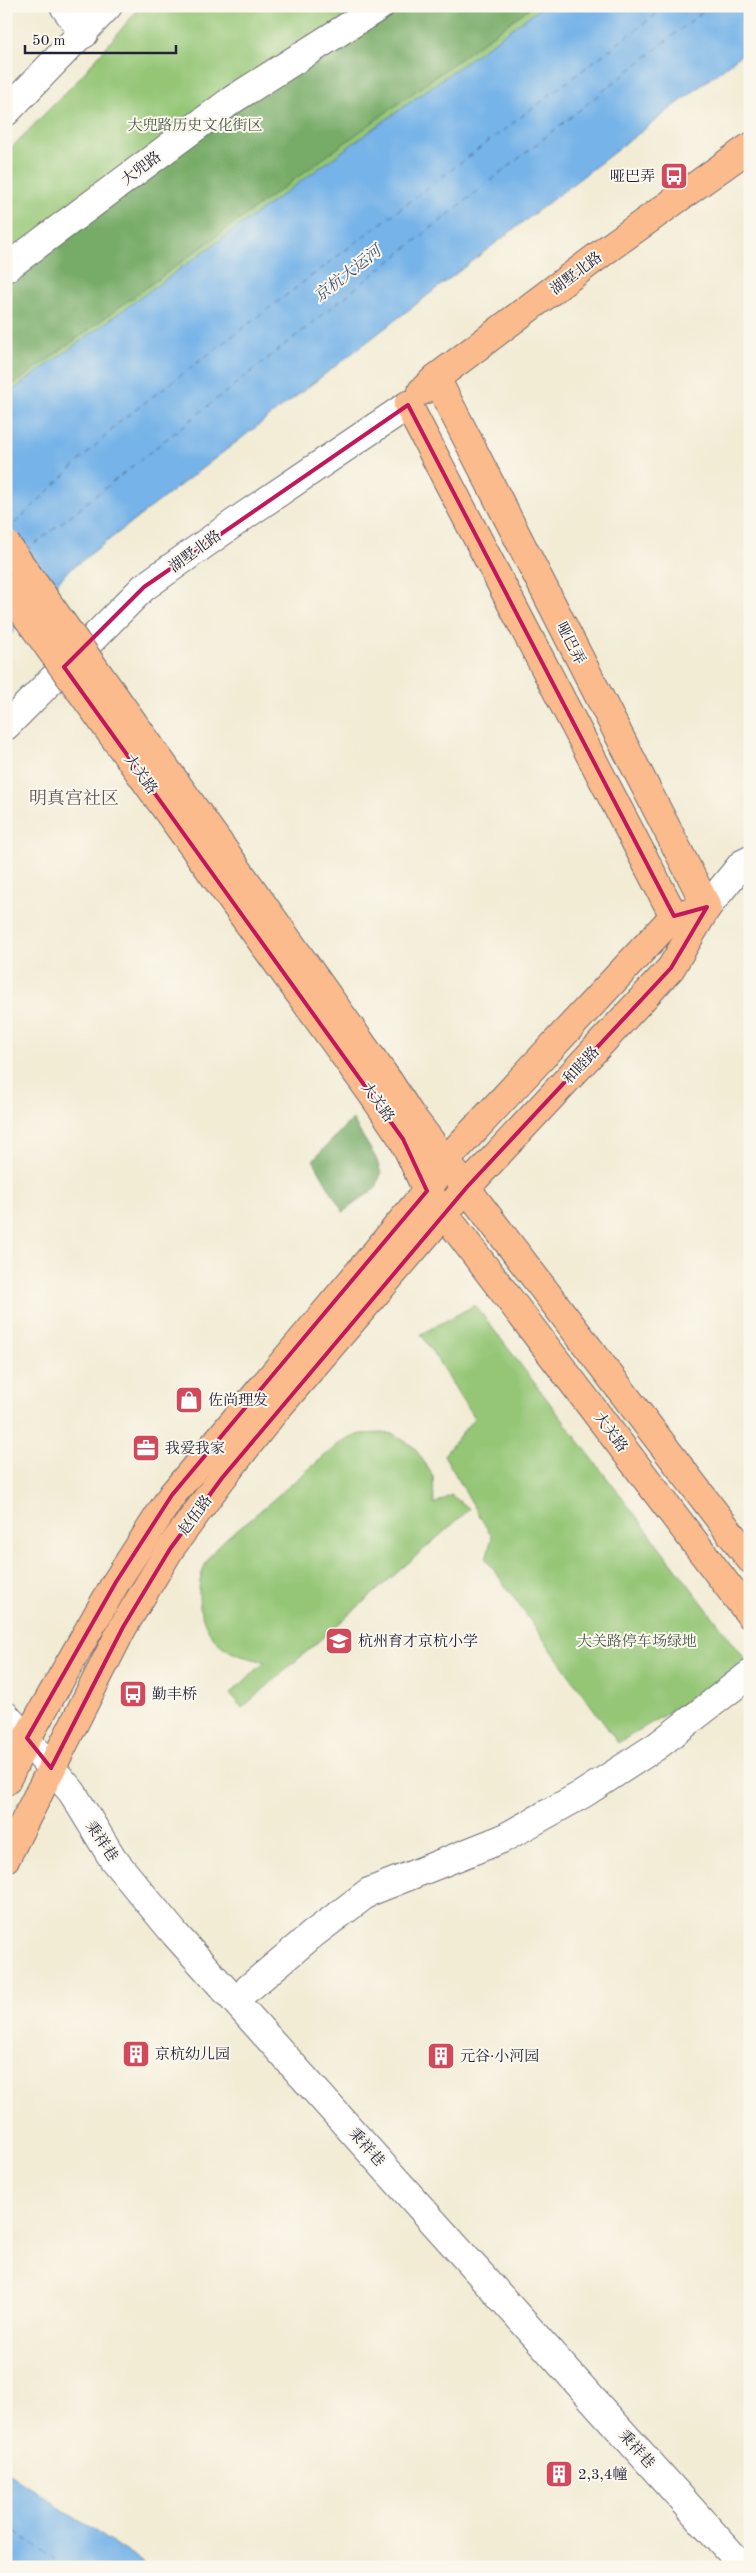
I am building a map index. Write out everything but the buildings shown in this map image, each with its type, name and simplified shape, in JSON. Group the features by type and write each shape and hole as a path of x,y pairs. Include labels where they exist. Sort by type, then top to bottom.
{"main road":[{"name":"湖墅北路","path":"439,385 610,247 750,147"},
{"name":"湖墅北路","path":"408,405 750,166"},
{"name":"哑巴弄","path":"439,385 707,908"},
{"path":"408,405 674,916"},
{"name":"大关路","path":"6,544 382,1090 427,1190 750,1615"},
{"name":"大关路","path":"6,588 382,1090 409,1113 447,1159 750,1559"},
{"path":"447,1159 674,916 707,908"},
{"name":"和睦路","path":"444,1214 671,968 707,908"},
{"name":"赵伍路","path":"6,1782 27,1738 116,1582 172,1495 427,1190 447,1159"},
{"name":"赵伍路","path":"6,1858 123,1627 170,1549 274,1412 444,1214"}],"street":[{"path":"64,6 84,34"},
{"path":"6,112 84,34 108,6"},
{"name":"大兜路","path":"6,268 232,100 380,6"},
{"name":"湖墅北路","path":"6,726 144,587 247,514 408,405"},
{"name":"和睦路","path":"707,908 742,864 750,860"},
{"path":"249,1988 313,1934 369,1892 502,1838 582,1794 657,1746 750,1674"},
{"name":"秉祥巷","path":"6,1716 72,1792 113,1859 175,1934 743,2567"}],"highlighted area":[{"path":"408,405 674,916 707,907 671,968 467,1187 222,1478 170,1549 123,1627 51,1768 27,1738 116,1582 172,1495 427,1191 403,1139 64,667 144,587"}],"green space":[{"name":"大兜路历史文化街区","path":"141,6 559,6 6,409 6,153 77,81"},
{"path":"392,6 532,6 6,390 6,245 24,263 232,108"},
{"path":"352,1119 376,1158 381,1173 376,1188 343,1212 313,1160"},
{"name":"大关路停车场绿地","path":"475,1305 749,1664 618,1743 486,1559 492,1537 444,1455 474,1418 421,1334"},
{"path":"361,1434 394,1434 415,1448 433,1476 434,1504 451,1495 470,1509 242,1708 230,1694 265,1662 231,1652 217,1641 210,1632 204,1621 199,1598 199,1586 206,1563 215,1549 228,1537 342,1441"}],"water":[{"name":"京杭大运河","path":"543,6 750,6 750,48 67,572 6,640 6,395"},
{"path":"6,2472 149,2567 6,2567"}],"ferry route":[{"path":"7,531 122,420 667,6"},
{"path":"26,551 710,6"},
{"path":"6,2525 64,2567"}],"place":[{"name":"哑巴弄","path":"674,176"},
{"name":"佐尚理发","path":"189,1400"},
{"name":"我爱我家","path":"146,1448"},
{"name":"杭州育才京杭小学","path":"339,1641"},
{"name":"勤丰桥","path":"133,1694"},
{"name":"京杭幼儿园","path":"136,2054"},
{"name":"元谷·小河园","path":"441,2056"},
{"name":"2,3,4幢","path":"559,2474"}],"district":[{"name":"明真宫社区","path":"74,798"}]}
